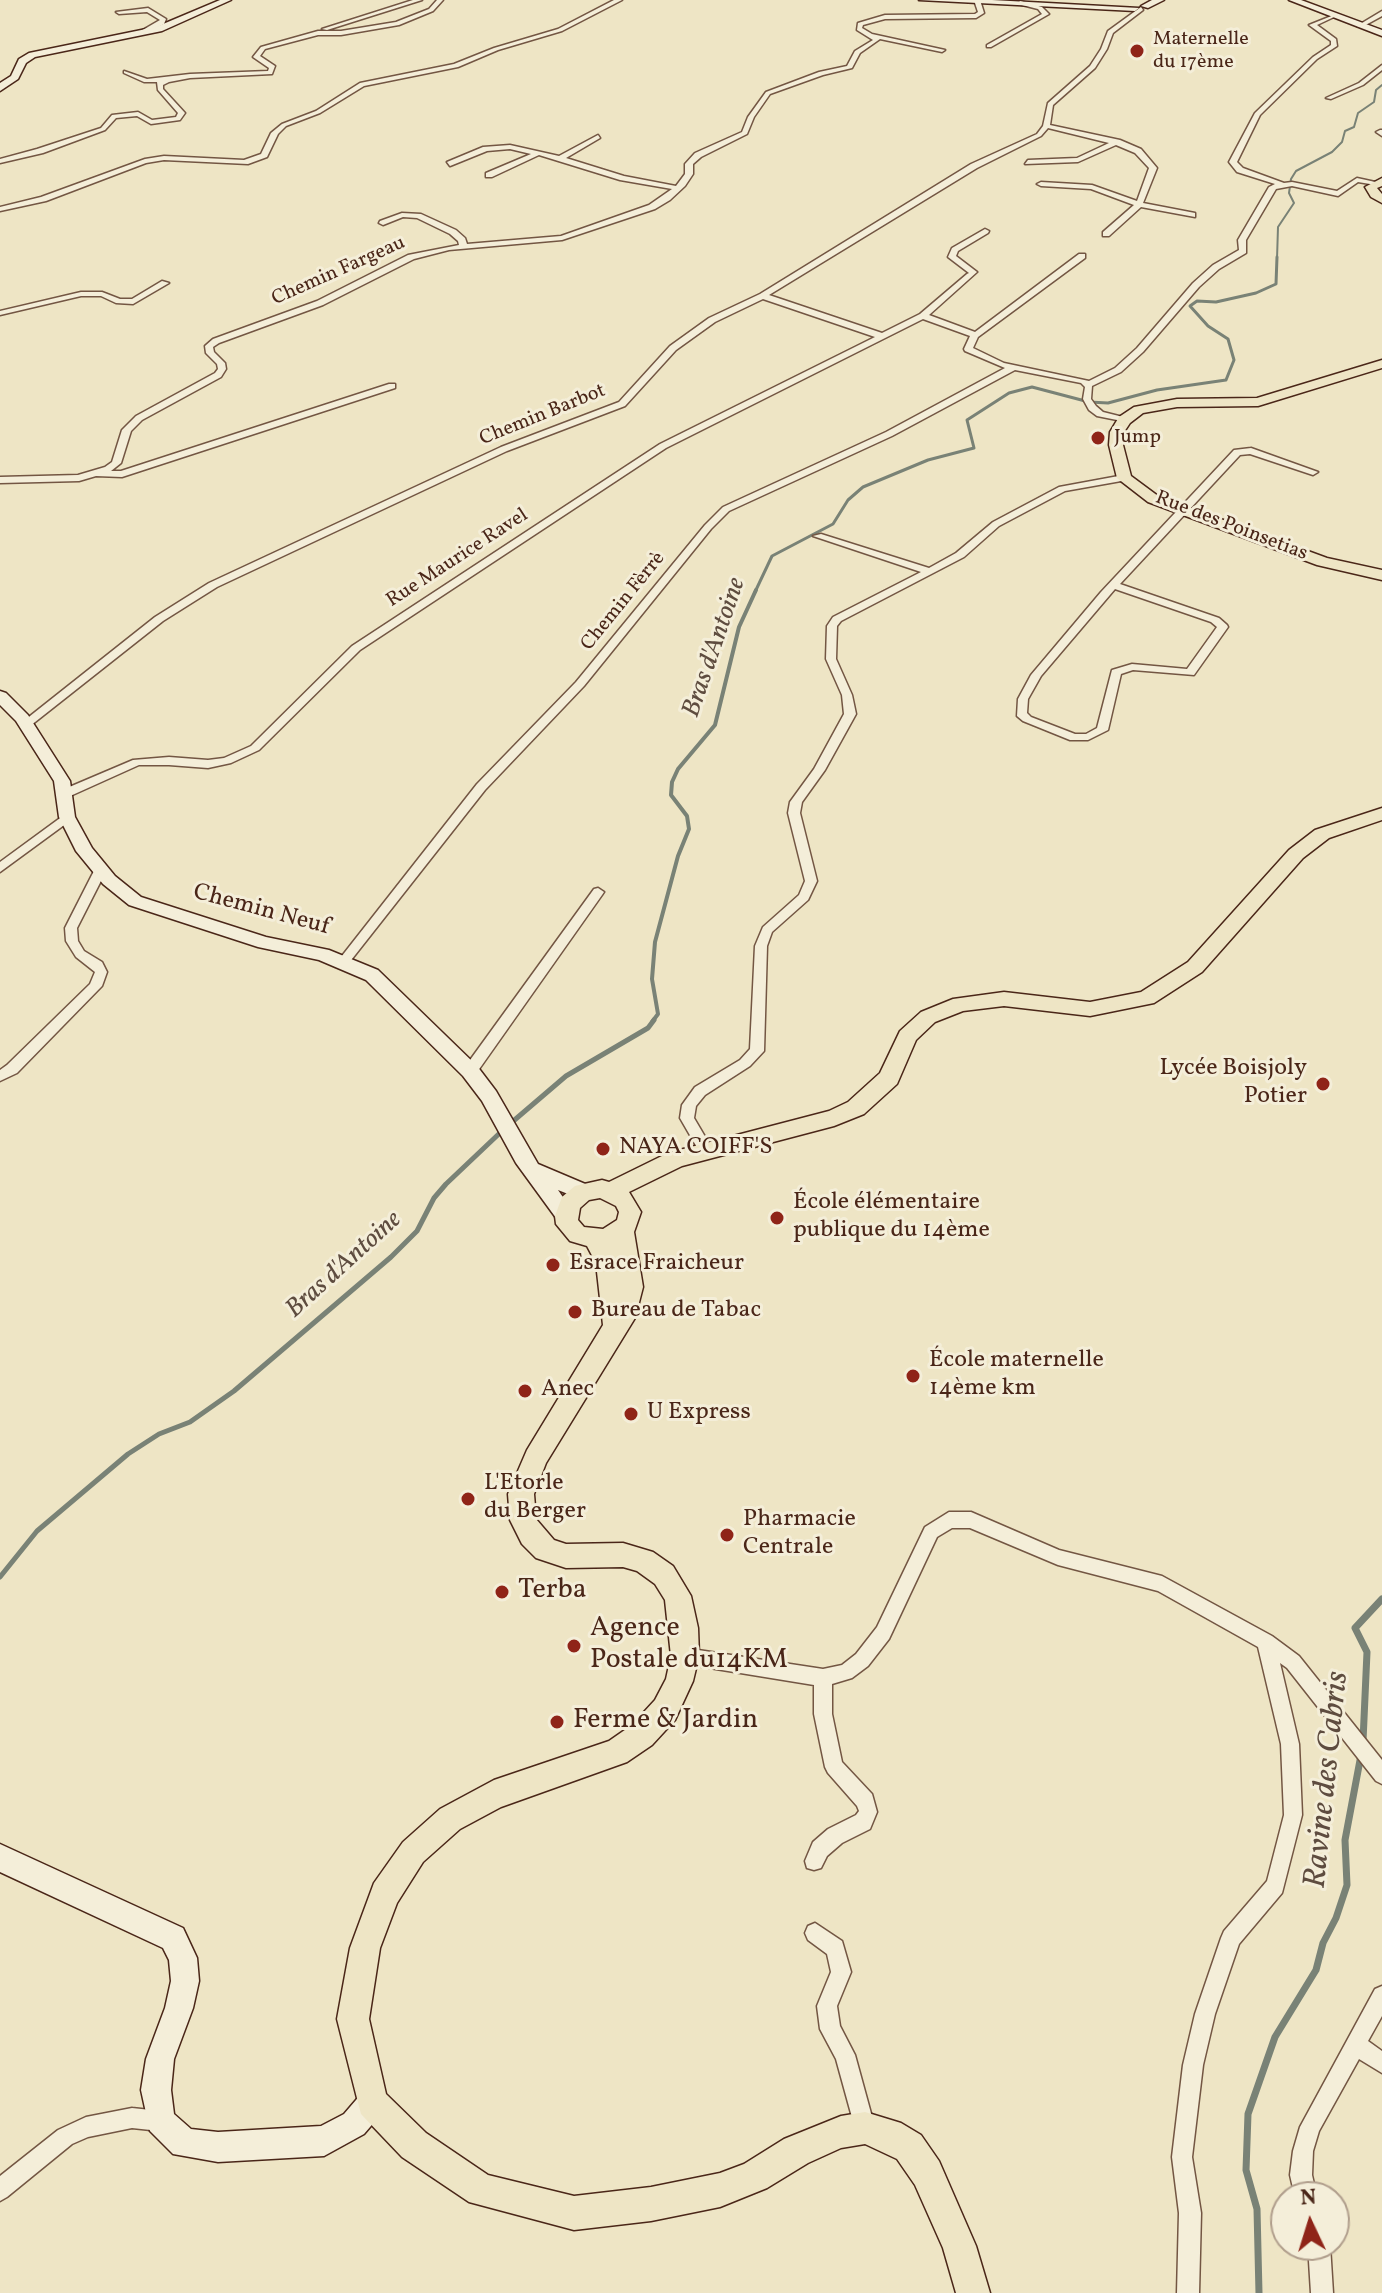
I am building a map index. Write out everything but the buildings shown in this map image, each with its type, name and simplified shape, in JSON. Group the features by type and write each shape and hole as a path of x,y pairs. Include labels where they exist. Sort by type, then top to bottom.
{"main road":[{"path":"1379,182 1371,191 1382,199"},
{"path":"1124,478 1116,445 1117,432 1124,420 1139,410 1159,405 1258,402 1382,364"},
{"name":"Rue des Poinsetias","path":"1124,478 1153,499 1323,562 1382,575"},
{"path":"1160,992 1281,849 1321,824 1382,805"},
{"path":"612,1191 676,1159 834,1118 856,1108 889,1078 907,1036 928,1017 960,1004 1004,999 1090,1009 1133,1004 1160,992 1195,967 1296,854 1322,834 1382,814"},
{"path":"596,1240 626,1221 647,1187 702,1154"},
{"path":"615,1327 608,1263 596,1240 578,1235 567,1224 570,1203 583,1192 602,1189 612,1191 624,1200 631,1287 623,1318 536,1458 521,1494 523,1520 531,1536 545,1549 566,1556 623,1555 644,1561 664,1575 678,1596 685,1656 679,1681 665,1710 642,1735 617,1752 494,1795 450,1819 413,1852 385,1894 362,1962 353,2019 372,2103 414,2145 481,2190 574,2213 651,2204 720,2190 755,2176 796,2151 829,2137 865,2128 889,2135 909,2147 927,2173 959,2246 973,2293"}],"street":[{"path":"0,88 14,79 22,61 32,55 143,32 227,0"},
{"path":"126,72 146,81 270,73 273,67 256,57 260,50 419,0"},
{"path":"318,33 341,33 397,24 431,10 440,0"},
{"path":"0,209 43,199 145,161 164,158 245,162 264,155 275,133 284,125 318,112 362,84 456,66 507,45 568,27 619,0"},
{"path":"923,0 1140,8 1160,0"},
{"path":"1293,0 1382,33"},
{"name":"Chemin Fargeau","path":"95,474 116,463 127,430 139,418 218,375 222,369 221,363 210,353 209,346 216,341 320,303 411,257 463,246 562,238 641,211 667,198 689,174 691,161 698,155 745,133 757,106 768,93 821,73 847,69 857,52 876,42 874,36 861,30 859,25 885,17 976,16 981,13 977,1"},
{"path":"989,46 1046,14 1040,8 1020,3"},
{"name":"Chemin Barbot","path":"26,724 185,601 244,570 504,449 622,404 673,348 712,320 763,296 974,166 1031,141 1046,126 1050,104 1093,67 1110,32 1140,8"},
{"path":"119,12 148,10 163,19 161,24 143,32"},
{"path":"1360,26 1382,13"},
{"path":"1332,16 1312,25 1334,40 1334,46 1315,58 1253,117 1233,162 1240,170 1281,184 1334,194 1342,194 1357,180 1379,182"},
{"path":"874,36 942,50"},
{"path":"1329,98 1361,84 1382,67"},
{"path":"0,161 103,129 114,116 138,114 151,122 178,119 182,113 160,89 159,84 167,80"},
{"path":"1046,126 1117,142 1138,151 1153,168 1139,204 1106,234"},
{"path":"560,158 598,137"},
{"path":"1028,162 1078,160 1117,142"},
{"path":"450,164 494,147 538,153 623,178 677,188"},
{"path":"489,175 538,153"},
{"path":"1041,184 1092,187 1139,204 1192,215"},
{"path":"1082,256 975,336 968,349 1012,368 1073,377 1089,384 1118,370 1149,340 1196,285 1216,267 1243,251 1242,240 1255,216 1273,187 1281,184"},
{"path":"383,223 402,215 418,216 453,232 462,240 463,246"},
{"name":"Rue Maurice Ravel","path":"64,794 137,762 208,764 227,761 255,748 344,658 371,638 663,446 923,316 973,272 954,261 955,250 985,231"},
{"path":"0,313 88,293 133,302 165,283"},
{"path":"763,296 881,336"},
{"path":"923,316 964,329 975,336"},
{"name":"Chemin Fèrrè","path":"344,961 481,787 580,684 726,509 889,434 1012,368"},
{"path":"1089,384 1087,399 1092,408 1100,414 1124,420"},
{"path":"0,480 51,480 122,474 392,386"},
{"path":"1114,585 1215,620 1223,627 1190,673 1132,667 1116,672 1102,730 1088,737 1074,738 1027,719 1021,714 1023,699 1036,675 1114,585 1237,452 1251,451 1313,472"},
{"path":"702,1154 687,1118 689,1105 700,1091 745,1063 757,1051 760,1036 761,946 767,930 804,897 811,881 794,823 796,802 819,770 850,714 847,695 831,659 832,626 845,612 901,589 960,555 996,524 1062,489 1124,478"},
{"path":"818,536 930,572"},
{"name":"Chemin Neuf","path":"0,696 26,724 62,781 67,817 100,871 135,901 264,943 344,961 372,975 470,1071 530,1168 566,1216"},
{"path":"0,868 67,817"},
{"path":"0,1076 12,1069 96,986 101,972 97,965 80,954 72,941 71,928 100,871"},
{"path":"470,1071 598,892"},
{"path":"530,1168 583,1192"},
{"path":"685,1656 823,1678 846,1672 862,1660 883,1633 931,1532 949,1520 971,1520 1058,1557 1162,1584 1266,1642 1293,1662 1378,1771"},
{"path":"1188,2293 1190,2213 1182,2157 1193,2065 1205,2014 1231,1938 1275,1886 1293,1815 1290,1744 1266,1642"},
{"path":"814,1861 820,1849 835,1836 863,1822 868,1812 865,1801 834,1767 823,1714 823,1678"},
{"path":"0,1858 173,1938 183,1958 185,1981 160,2059 156,2090 160,2121"},
{"path":"815,1933 835,1948 841,1972 827,2006 830,2029 845,2055 865,2128"},
{"path":"1302,2181 1303,2151 1310,2127 1382,1996"},
{"path":"1355,2044 1382,2063"},
{"path":"0,2190 65,2137 86,2127 132,2118 160,2121 184,2143 218,2147 324,2141 354,2124 372,2103"},
{"path":"1320,2261 1322,2293"}],"waterway":[{"name":"Bras d'Antoine","path":"1277,259 1278,227 1294,203 1289,193 1291,179 1296,171 1332,152 1342,142 1345,131 1354,127 1358,113 1374,102 1376,90 1382,85"},
{"name":"Bras d'Antoine","path":"755,592 772,556 833,524 848,500 863,487 928,460 974,448 967,420 1009,393 1032,387 1089,402 1108,403 1157,390 1226,380 1234,360 1228,339 1208,326 1190,306 1197,301 1216,302 1256,293 1276,284 1277,257"},
{"name":"Bras d'Antoine","path":"652,1022 658,1014 652,979 655,942 678,856 689,829 687,816 671,795 672,782 678,769 715,725 739,627 756,590"},
{"name":"Bras d'Antoine","path":"511,1123 566,1076 648,1028 654,1020"},
{"name":"Bras d'Antoine","path":"0,1577 37,1531 128,1454 159,1434 190,1422 234,1391 391,1257 417,1231 434,1198 446,1184 503,1130"},
{"name":"Ravine des Cabris","path":"1363,1741 1367,1652 1355,1628 1382,1599"},
{"name":"Ravine des Cabris","path":"1259,2293 1257,2209 1246,2170 1248,2114 1275,2037 1316,1970 1323,1943 1336,1918 1347,1885 1345,1840 1361,1755"}],"place":[{"name":"Maternelle du 17ème","path":"1137,51"},
{"name":"Jump","path":"1098,438"},
{"name":"Lycée Boisjoly Potier","path":"1323,1084"},
{"name":"NAYA COIFF'S","path":"603,1149"},
{"name":"École élémentaire publique du 14ème","path":"777,1218"},
{"name":"Esrace Fraicheur","path":"553,1265"},
{"name":"Bureau de Tabac","path":"575,1312"},
{"name":"École maternelle 14ème km","path":"913,1376"},
{"name":"Anec","path":"525,1391"},
{"name":"U Express","path":"631,1414"},
{"name":"L'Etorle du Berger","path":"468,1499"},
{"name":"Pharmacie Centrale","path":"727,1535"},
{"name":"Terba","path":"502,1592"},
{"name":"Agence Postale du14KM","path":"574,1646"},
{"name":"Ferme & Jardin","path":"557,1722"}]}
